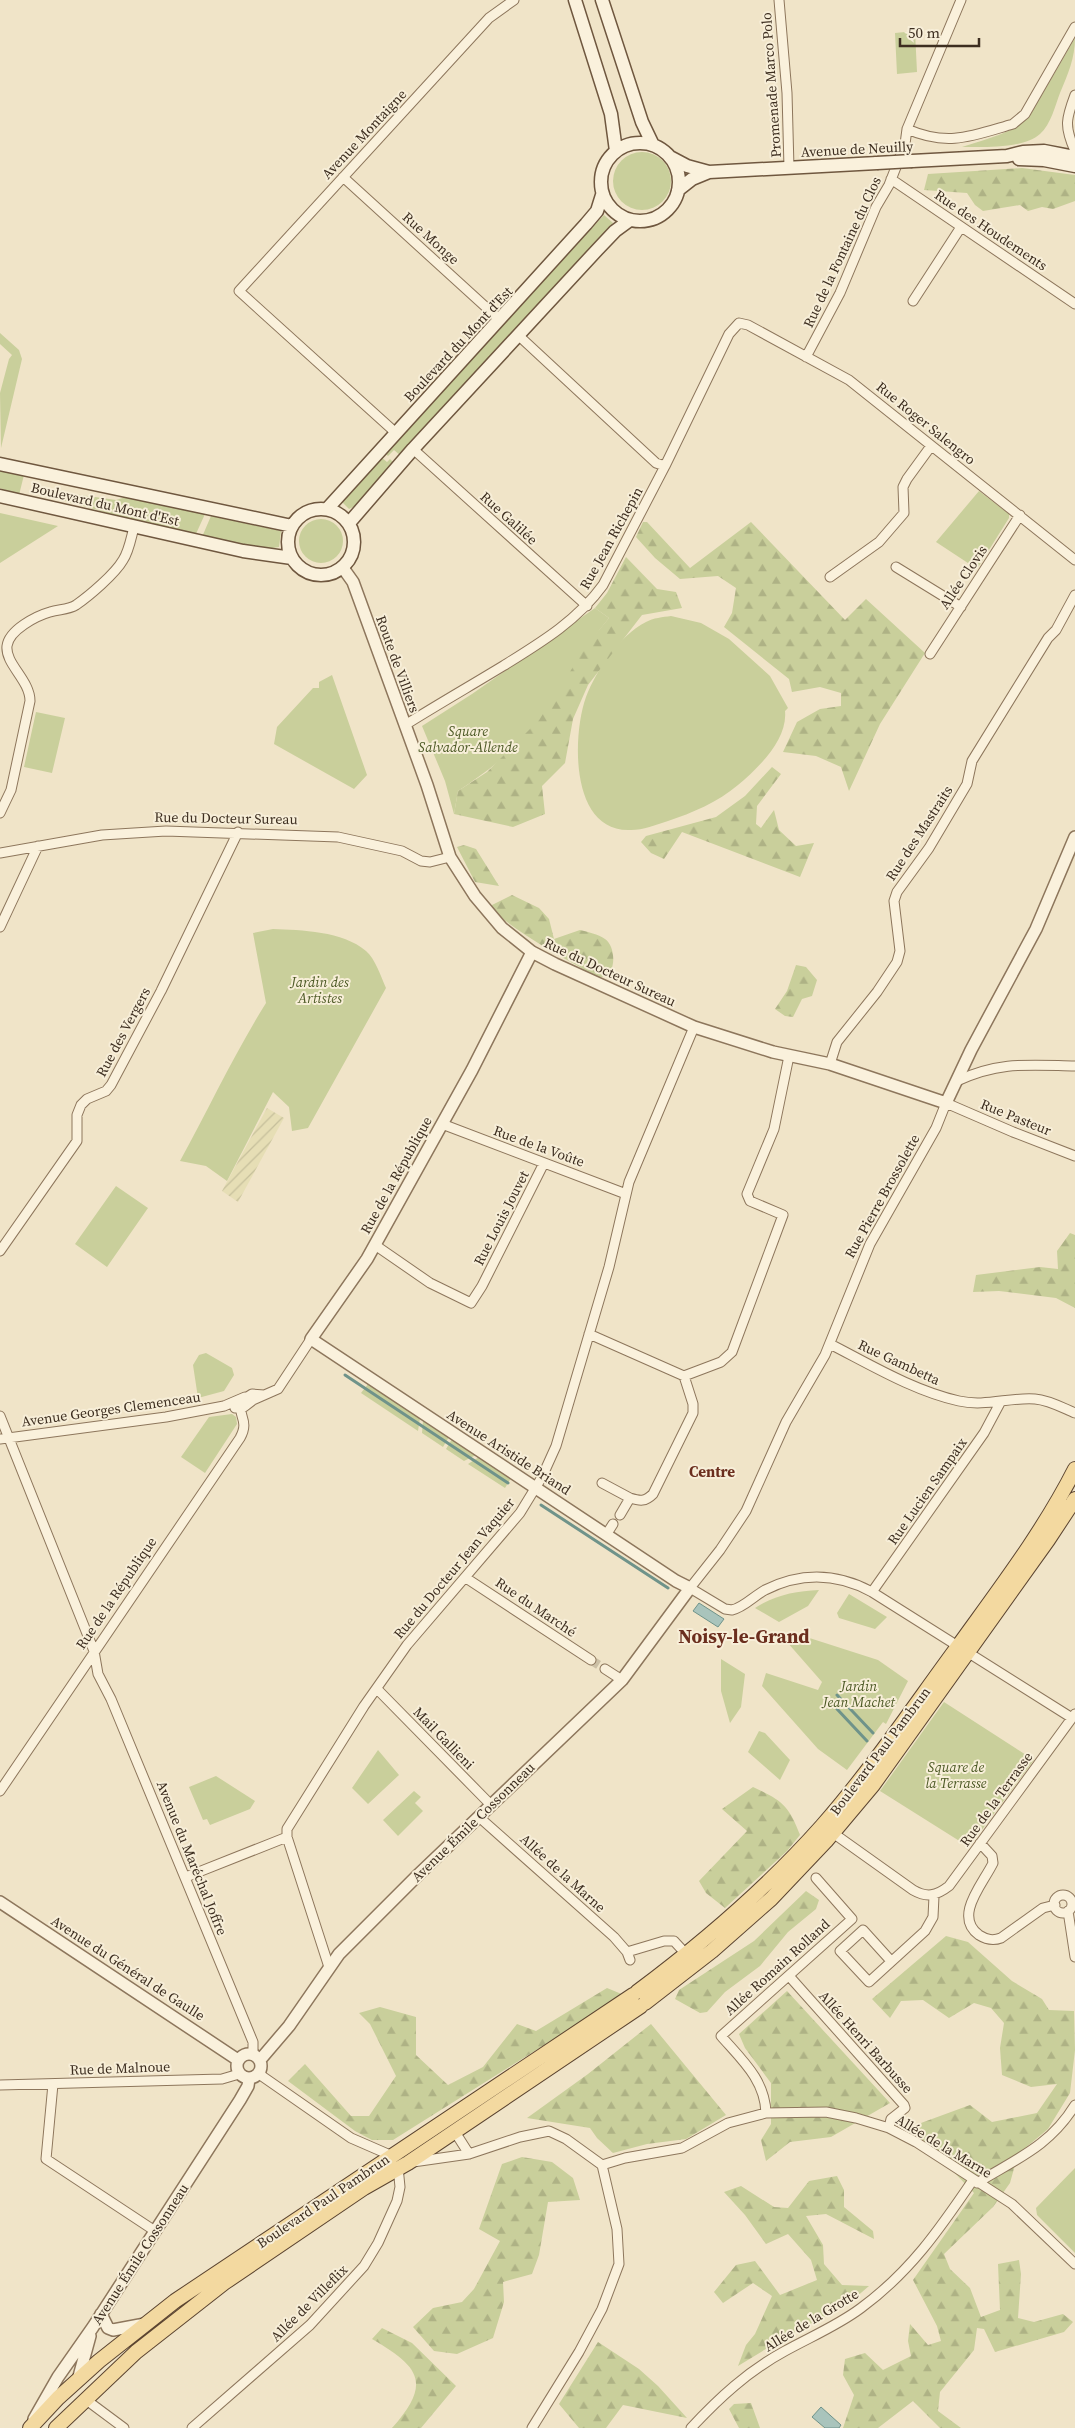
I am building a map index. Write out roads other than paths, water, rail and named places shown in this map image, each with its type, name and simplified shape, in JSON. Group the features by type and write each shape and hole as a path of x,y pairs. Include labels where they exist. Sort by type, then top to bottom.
{"main road":[{"path":"575,0 611,114 616,151"},
{"path":"602,0 642,122 653,145"},
{"path":"641,143 653,145 669,157 676,167 679,178 678,190 673,202 660,215 642,221 630,220 618,215 608,206 602,195 600,183 602,170 616,151 628,145 641,143"},
{"name":"Avenue de Neuilly","path":"669,157 687,166 710,172 1007,156 1023,152 1044,151 1075,157"},
{"name":"Avenue de Neuilly","path":"1007,156 1023,160 1044,160 1075,166"},
{"name":"Avenue de Neuilly","path":"678,190 692,179 710,172"},
{"name":"Boulevard du Mont d'Est","path":"327,509 597,211 602,195"},
{"path":"349,522 413,449 609,237 630,220"},
{"name":"Boulevard du Mont d'Est","path":"0,464 292,526"},
{"name":"Boulevard du Mont d'Est","path":"0,496 243,551 292,558"},
{"path":"327,509 340,514 349,522 354,534 355,547 351,559 343,568 332,574 315,575 299,567 292,558 288,548 288,537 292,526 307,512 327,509"},
{"name":"Boulevard Paul Pambrun","path":"30,2428 78,2380 175,2301 398,2162 455,2132 639,1999 686,1954 727,1920 828,1829 873,1785 1053,1510 1075,1469"},
{"name":"Boulevard Paul Pambrun","path":"85,2399 136,2352 188,2309 398,2162 639,1999 712,1952 771,1899 828,1829 841,1819 848,1795 963,1650 1075,1499"},
{"path":"56,2428 85,2399 78,2380"}],"street":[{"name":"Avenue Montaigne","path":"396,434 239,291 489,18 514,0"},
{"name":"Promenade Marco Polo","path":"779,0 787,93 789,168"},
{"name":"Rue de la Fontaine du Clos","path":"806,357 840,293 876,207 891,179 905,144 907,129 961,0"},
{"path":"907,129 917,134 956,140 1013,124 1025,114 1075,27"},
{"path":"1075,95 1066,119 1068,134 1075,151"},
{"name":"Rue Monge","path":"343,177 500,320"},
{"name":"Rue des Houdements","path":"891,179 1075,304"},
{"path":"913,301 961,227"},
{"name":"Rue Jean Richepin","path":"404,725 548,638 586,606 603,585 665,466 730,334 739,323 748,325"},
{"name":"Rue Roger Salengro","path":"748,325 849,380 1075,560"},
{"path":"518,335 656,463 665,466"},
{"path":"830,577 879,542 904,513 903,487 931,446"},
{"name":"Rue Galilée","path":"413,449 586,606"},
{"name":"Allée Clovis","path":"930,654 954,614 961,607 1020,516"},
{"path":"0,813 11,790 30,701 30,691 8,656 7,647 9,640 14,632 40,616 74,606 84,598 123,560 134,527"},
{"path":"896,567 961,607"},
{"name":"Route de Villiers","path":"343,568 353,582 450,857"},
{"name":"Rue des Mastraits","path":"830,1064 837,1042 877,992 897,962 900,950 894,901 898,892 929,848 967,784 972,761 1048,638 1056,630 1075,595"},
{"name":"Rue du Docteur Sureau","path":"0,853 110,834 166,831 238,832 338,837 402,851 421,861 430,862 450,857 490,916 532,952 694,1027 736,1042 830,1064 946,1102"},
{"name":"Rue des Vergers","path":"0,1251 77,1141 77,1114 81,1105 87,1099 106,1091 111,1085 161,991 238,832"},
{"name":"Rue Pierre Brossolette","path":"690,1588 720,1550 746,1511 786,1422 830,1344 870,1244 931,1137 946,1102 1036,929 1075,838"},
{"path":"0,926 38,846"},
{"name":"Rue de la République","path":"0,1791 94,1650 240,1438 245,1429 245,1419 240,1408 276,1390 281,1385 375,1245 442,1124 532,952"},
{"name":"Rue du Docteur Jean Vaquier","path":"287,1837 288,1827 407,1645 520,1514 537,1488 556,1446 609,1267 626,1194 694,1027"},
{"path":"589,1334 684,1376 727,1358 742,1326 783,1215 750,1201 747,1194 774,1129 790,1056"},
{"path":"957,1081 990,1068 1010,1065 1075,1066"},
{"name":"Rue Pasteur","path":"946,1102 1013,1132 1075,1156"},
{"name":"Rue de la Voûte","path":"442,1124 626,1194"},
{"name":"Rue Louis Jouvet","path":"375,1245 430,1282 471,1303 482,1286 544,1163"},
{"name":"Avenue Aristide Briand","path":"311,1340 606,1535 690,1588"},
{"name":"Rue Gambetta","path":"830,1344 931,1393 962,1402 1000,1403 1038,1399 1075,1413"},
{"path":"602,1483 630,1498 640,1501 648,1500 653,1494 693,1413 693,1404 684,1376"},
{"path":"240,1408 241,1401 246,1396 252,1394 264,1395"},
{"name":"Avenue Georges Clemenceau","path":"4,1439 193,1412 226,1406 246,1396"},
{"name":"Rue Lucien Sampaix","path":"872,1592 984,1434 1000,1403"},
{"name":"Avenue Georges Clemenceau","path":"226,1406 240,1408"},
{"name":"Avenue du Maréchal Joffre","path":"0,1416 4,1439 94,1650 98,1674 112,1699 186,1877 253,2042 256,2057"},
{"path":"620,1514 630,1498"},
{"path":"606,1535 613,1524"},
{"path":"690,1588 725,1609 736,1609 777,1584 805,1577 822,1576 840,1579 872,1592 963,1650 1074,1716"},
{"name":"Rue du Marché","path":"466,1578 591,1660"},
{"name":"Avenue Émile Cossonneau","path":"256,2057 289,2026 329,1967 350,1942 622,1680 690,1588"},
{"path":"605,1669 622,1680"},
{"path":"79,1675 98,1674"},
{"name":"Mail Gallieni","path":"377,1689 491,1805"},
{"name":"Rue de la Terrasse","path":"934,1896 949,1886 1074,1716"},
{"name":"Allée de la Marne","path":"479,1817 592,1917 628,1956 664,1941 674,1941 686,1954"},
{"path":"828,1829 913,1890 923,1896 934,1896 933,1917 930,1924 869,1982 840,1951 863,1930 891,1961"},
{"path":"186,1877 287,1837 329,1967"},
{"path":"980,1843 992,1856 993,1863 969,1908 967,1919 974,1931 984,1938 994,1941 1044,1908 1055,1906"},
{"name":"Allée Romain Rolland","path":"766,2113 766,2099 757,2078 721,2036 852,1919 816,1878"},
{"path":"1069,1898 1075,1890"},
{"path":"1055,1906 1058,1897 1064,1895 1072,1903 1068,1912 1075,1957"},
{"name":"Avenue du Général de Gaulle","path":"0,1902 238,2060"},
{"path":"1055,1906 1061,1913 1068,1912"},
{"name":"Allée Henri Barbusse","path":"789,1976 904,2105 905,2108 892,2119 889,2128"},
{"path":"249,2076 262,2068 256,2057 244,2055 238,2060 237,2067 249,2076 351,2138 398,2162 468,2154 520,2137 549,2131 566,2139 602,2165 617,2229 619,2264 602,2309 580,2352 532,2428"},
{"name":"Avenue Émile Cossonneau","path":"30,2428 58,2376 93,2327 240,2100 248,2086 249,2076"},
{"name":"Rue de Malnoue","path":"0,2085 222,2079 249,2076"},
{"path":"53,2084 46,2159 155,2231"},
{"name":"Allée de la Grotte","path":"691,2428 730,2388 760,2366 849,2316 902,2273 975,2182 1034,2150 1054,2133 1075,2105"},
{"name":"Allée de la Marne","path":"602,2165 625,2158 682,2148 728,2124 766,2113 826,2112 856,2118 889,2128 916,2142 975,2182 1012,2204 1075,2264"},
{"path":"455,2132 468,2154"},
{"name":"Allée de Villeflix","path":"192,2428 310,2325 360,2272 378,2243 397,2201 400,2187 398,2162"},
{"path":"101,2314 108,2328 113,2330 145,2324"},
{"path":"78,2380 93,2327"},
{"path":"85,2399 124,2428"}],"water":[{"path":"699,1603 724,1619 718,1627 693,1611"},
{"path":"821,2407 841,2425 839,2428 825,2428 812,2417"}],"waterway":[{"path":"345,1375 508,1483"},
{"path":"541,1505 668,1588"},
{"path":"837,1695 873,1733"},
{"path":"837,1709 867,1741"}],"tunnel":[{"path":"591,1660 605,1669"}],"district":[{"name":"Centre","path":"712,1471"},
{"name":"Noisy-le-Grand","path":"744,1636"}],"park label":[{"name":"Square Salvador-Allende","path":"468,740"},
{"name":"Jardin des Artistes","path":"320,990"},
{"name":"Jardin Jean Machet","path":"859,1694"},
{"name":"Square de la Terrasse","path":"956,1775"}]}
